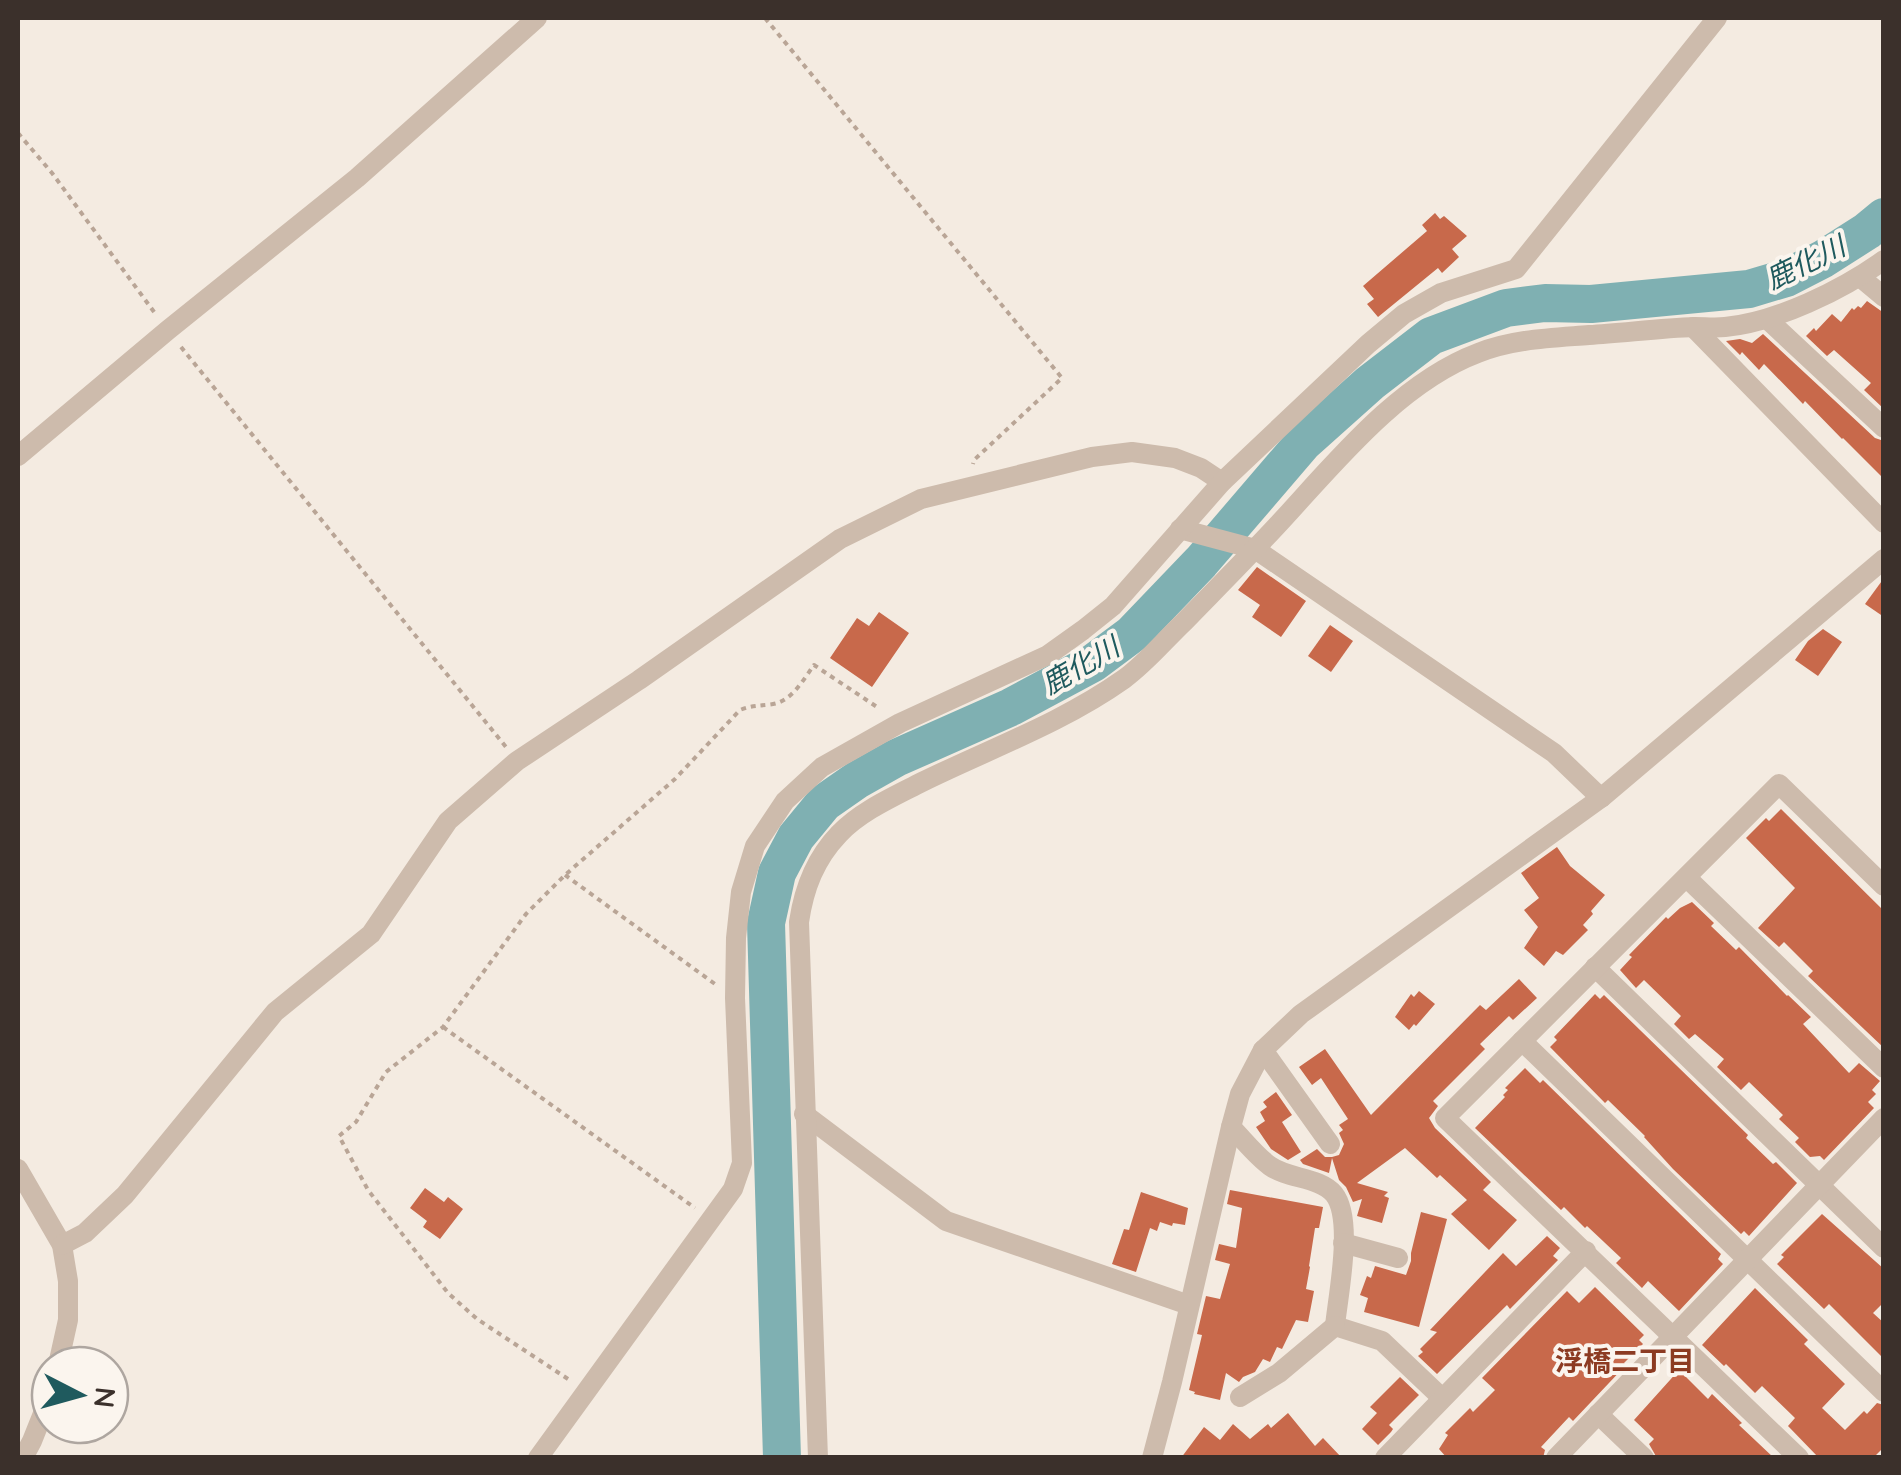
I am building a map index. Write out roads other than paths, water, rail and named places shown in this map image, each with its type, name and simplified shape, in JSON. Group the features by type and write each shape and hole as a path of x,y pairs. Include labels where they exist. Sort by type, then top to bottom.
{"street":[{"path":"18,456 357,178 537,18"},
{"path":"538,1458 733,1188 742,1163 735,998 740,892 755,846 785,801 822,768 900,724 1048,656 1113,606 1185,530 1222,482 1404,314 1440,293 1516,269 1717,18"},
{"path":"818,1458 798,922 808,880 838,834 868,811 1041,727 1124,679 1386,413 1456,362 1508,344 1537,339 1726,327 1767,319 1824,296 1884,260"},
{"path":"1860,277 1884,298"},
{"path":"1767,319 1884,428"},
{"path":"1693,327 1884,523"},
{"path":"62,1244 85,1233 126,1195 276,1012 371,934 448,821 517,761 840,539 921,499 1092,457 1132,452 1175,458 1202,468 1222,482"},
{"path":"1185,530 1256,549 1554,753 1601,798"},
{"path":"1152,1458 1231,1127 1240,1094 1263,1050 1301,1014 1601,798 1884,559"},
{"path":"1799,1458 1445,1118 1779,784 1884,886"},
{"path":"1687,878 1884,1068"},
{"path":"1595,967 1884,1248"},
{"path":"1522,1041 1884,1392"},
{"path":"1263,1050 1330,1144"},
{"path":"804,1114 946,1220 1189,1305"},
{"path":"1556,1458 1884,1118"},
{"path":"1231,1127 1269,1166 1335,1195 1343,1220 1335,1326"},
{"path":"18,1169 62,1244 68,1281 68,1320 62,1345"},
{"path":"1343,1243 1398,1258"},
{"path":"1384,1458 1586,1252"},
{"path":"1335,1326 1382,1341 1442,1398"},
{"path":"1240,1397 1279,1374 1335,1326"},
{"path":"1598,1414 1644,1458"}],"waterway":[{"name":"鹿化川","path":"782,1458 766,923 777,873 796,837 824,803 896,758 1011,707 1093,663 1132,634 1201,562 1304,442 1370,383 1431,336 1506,308 1749,289 1786,278 1823,259 1884,217"}],"district":[{"name":"浮橋二丁目","path":"1625,1360"}]}
